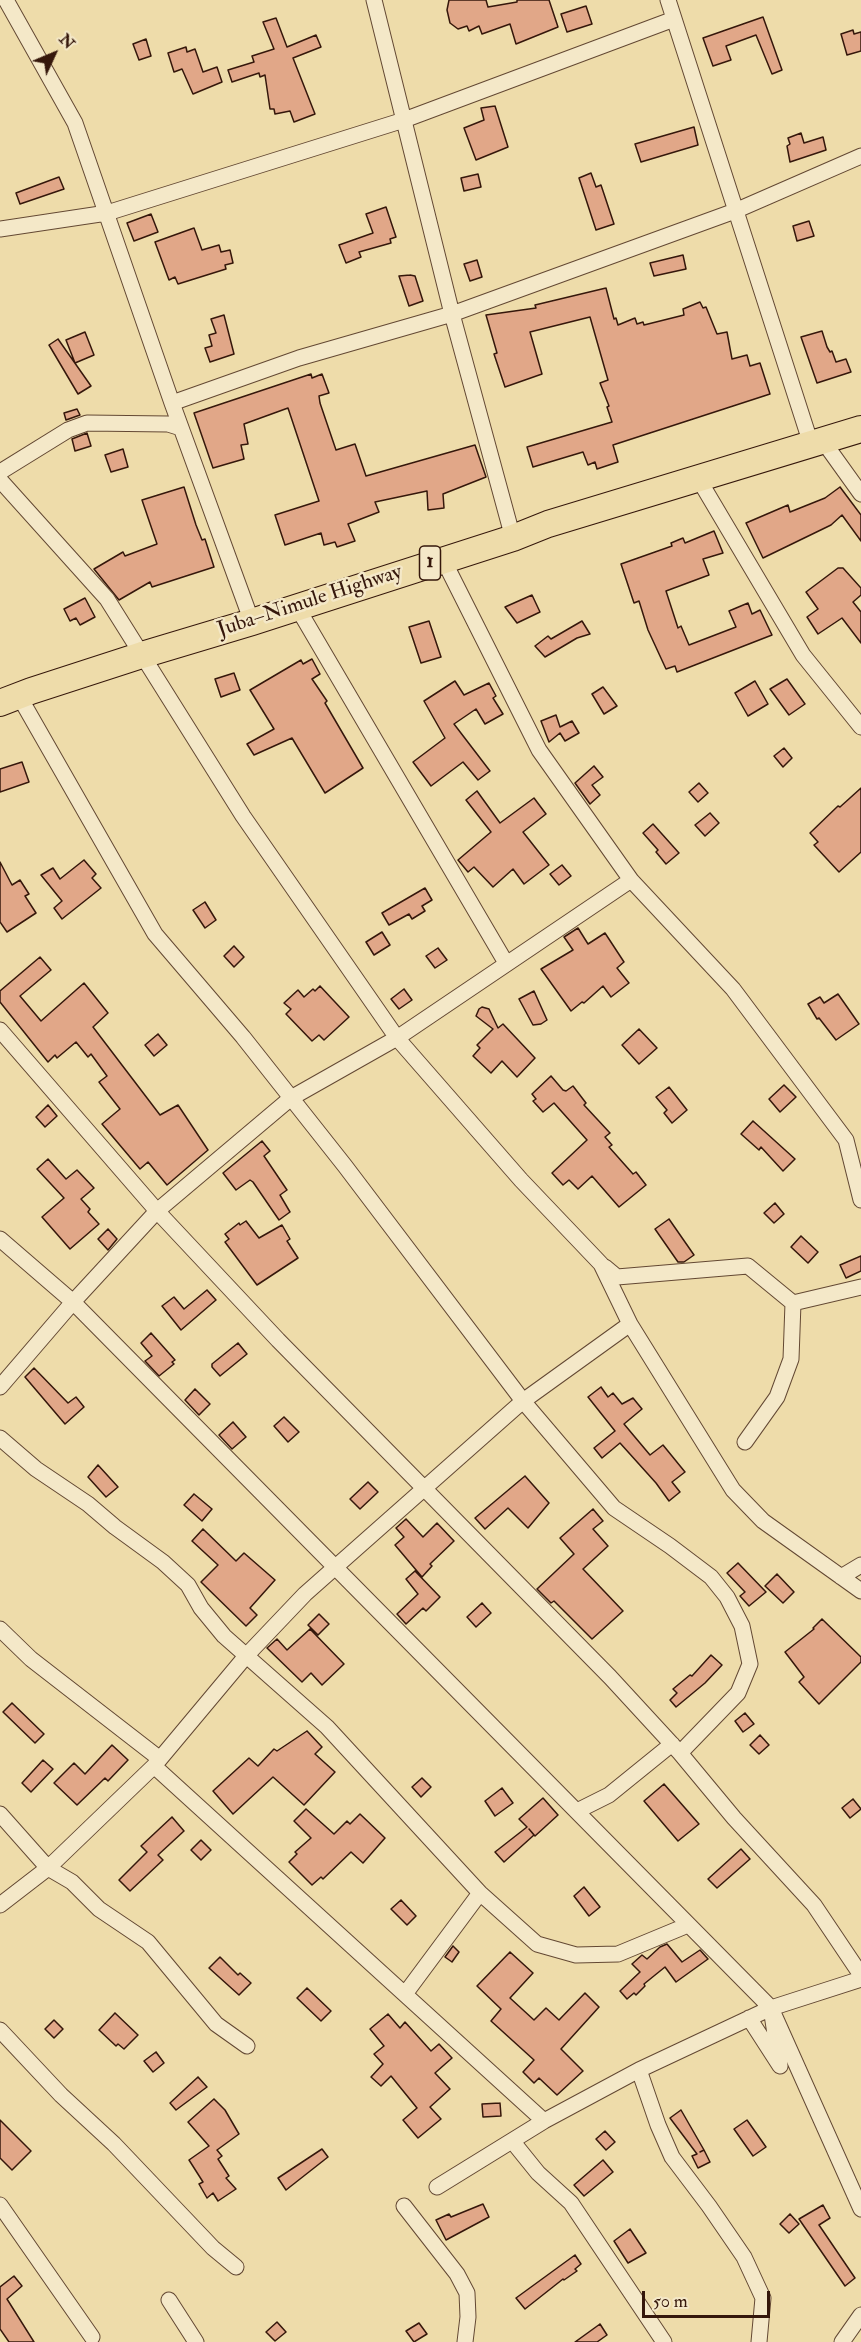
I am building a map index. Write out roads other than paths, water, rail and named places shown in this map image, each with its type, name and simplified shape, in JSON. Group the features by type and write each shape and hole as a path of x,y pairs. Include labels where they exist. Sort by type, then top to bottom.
{"main road":[{"name":"Juba–Nimule Highway","path":"10,699 513,538 548,524 861,429"}],"street":[{"path":"374,0 452,314 513,538"},
{"path":"668,0 735,211 817,442 861,494"},
{"path":"5,7 75,123 172,403 252,622"},
{"path":"0,229 107,213 404,120 674,19"},
{"path":"172,403 299,358 452,314 735,211 861,156"},
{"path":"0,472 68,430 87,423 168,424 181,428"},
{"path":"698,478 803,655 861,728"},
{"path":"0,480 94,583 125,627 243,816 398,1038 521,1180 601,1264 617,1277 748,1266 793,1303"},
{"path":"443,559 539,750 630,880 733,989 846,1140 861,1200"},
{"path":"297,607 506,963"},
{"path":"10,699 155,934 243,1037 523,1401 614,1508 711,1577 727,1597 742,1626 750,1664 738,1693 676,1748 609,1795 578,1811"},
{"path":"0,1387 73,1302 157,1211 291,1098 398,1038 630,880"},
{"path":"0,1030 157,1211 278,1340 425,1487 676,1748 734,1818 814,1905 861,1977 771,2008 639,2070 544,2121 436,2187"},
{"path":"0,1239 73,1302 771,2008 857,2195 861,2209"},
{"path":"601,1264 630,1324 733,1490 764,1521 861,1591"},
{"path":"793,1303 861,1287"},
{"path":"745,1442 777,1397 791,1359 793,1303"},
{"path":"0,1905 48,1868 157,1762 246,1656 305,1594 523,1401 630,1324"},
{"path":"0,1438 36,1469 88,1504 163,1562 188,1585 224,1636 327,1727 480,1893 537,1944 576,1955 618,1954 688,1925"},
{"path":"841,1577 861,1565"},
{"path":"0,1629 31,1659 157,1762 544,2121"},
{"path":"0,1814 48,1868 72,1882 99,1909 148,1942 216,2024 247,2046"},
{"path":"405,1994 480,1893"},
{"path":"749,2018 780,2066 771,2008"},
{"path":"0,2030 61,2095 121,2151 213,2248 236,2267"},
{"path":"639,2070 658,2126 672,2157 744,2257 763,2298 759,2342"},
{"path":"513,2142 538,2173 571,2203 664,2342"},
{"path":"0,2205 92,2337"},
{"path":"404,2205 457,2274 467,2293 468,2317 465,2342"},
{"path":"169,2300 196,2342"},
{"path":"842,2342 861,2315"}]}
